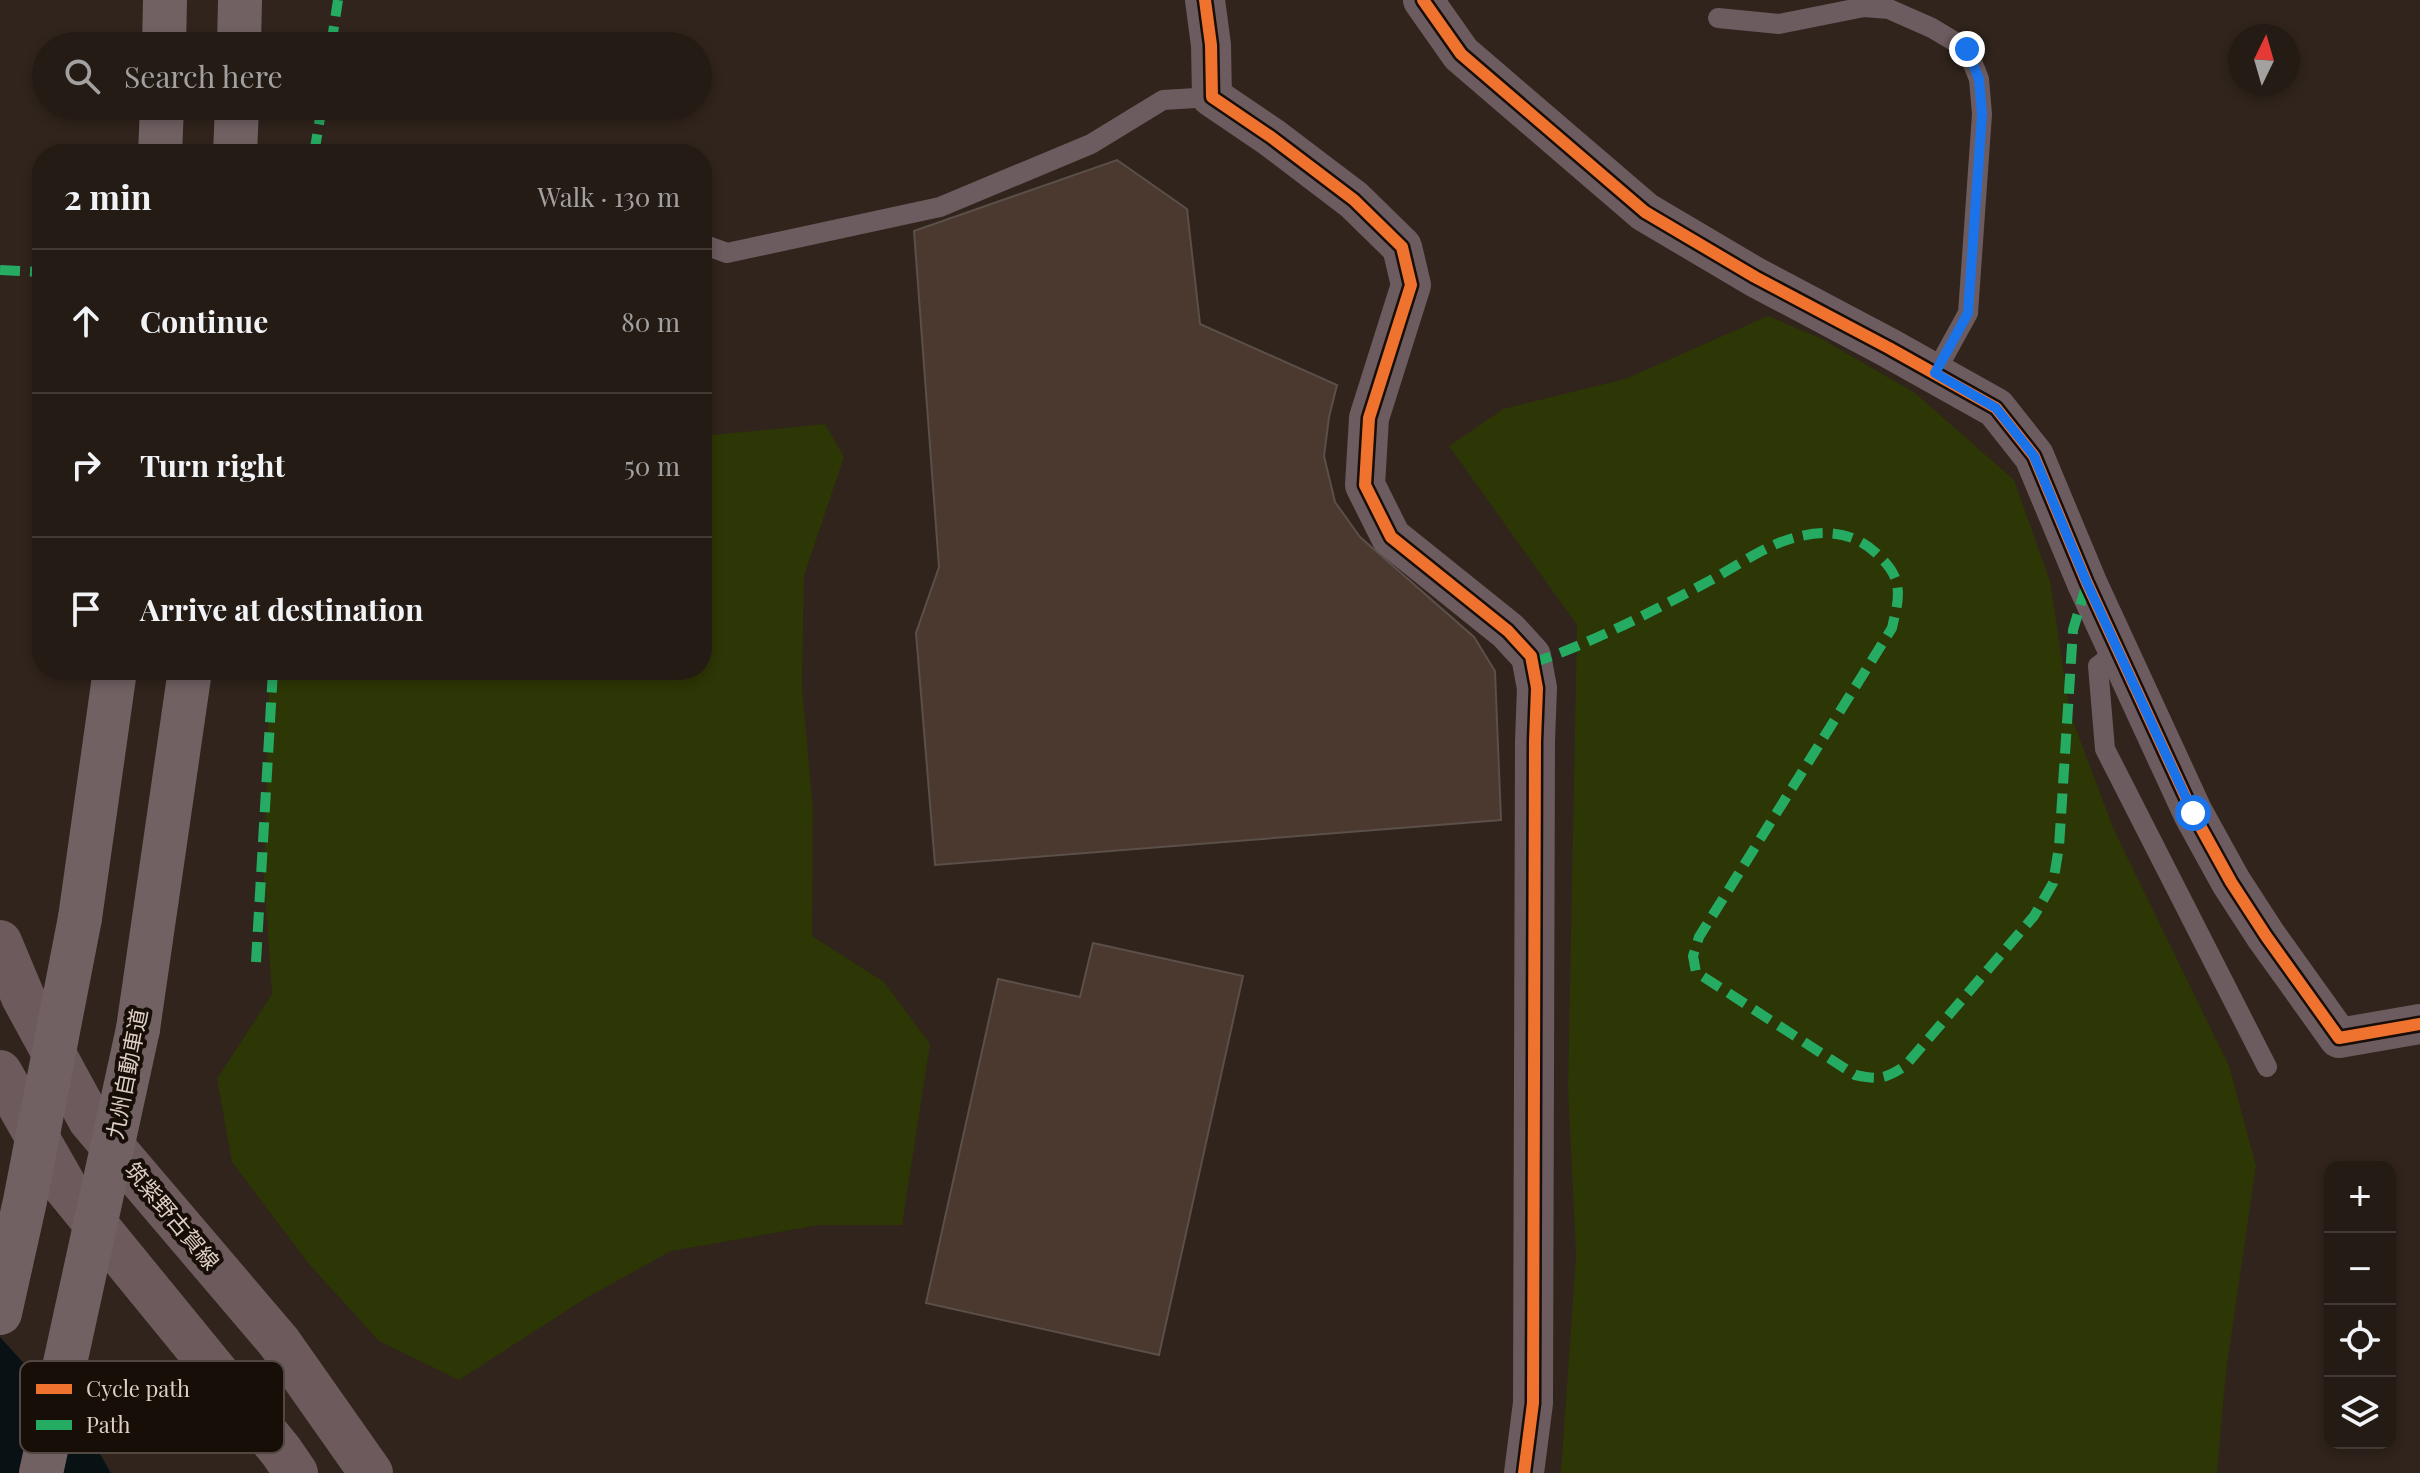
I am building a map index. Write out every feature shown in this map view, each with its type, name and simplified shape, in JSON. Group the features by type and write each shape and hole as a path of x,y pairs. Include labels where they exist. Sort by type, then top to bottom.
{"highway":[{"path":"164,32 165,0"},
{"path":"239,32 240,0"},
{"path":"160,144 161,120"},
{"path":"235,144 236,120"},
{"path":"0,1313 80,918 114,680"},
{"name":"九州自動車道","path":"65,1361 138,1029 189,680"},
{"name":"九州自動車道","path":"41,1473 45,1453"}],"main road":[{"name":"筑紫野古賀線","path":"0,942 23,997 90,1120 279,1342 371,1473"},
{"path":"0,1072 66,1188 208,1361"},
{"path":"282,1453 296,1473"}],"street":[{"path":"1205,0 1211,45 1212,97 1354,200 1402,247 1411,285 1369,418 1365,485 1391,537 1508,631 1531,656 1537,688 1533,1387 1524,1473"},
{"path":"1423,0 1461,54 1645,212 1755,277 1996,408 2034,456 2083,572 2193,813 2231,882 2266,936 2339,1038 2420,1024"}],"lane":[{"path":"1718,18 1779,24 1864,7 1889,9 1932,28 1967,49 1979,79 1982,114 1968,313 1935,373"},
{"path":"712,248 727,253 940,207 1091,144 1163,100 1212,97"},
{"path":"2119,650 2098,666 2105,749 2267,1067"}],"green space":[{"path":"1768,316 1822,339 1915,393 2014,480 2050,581 2070,713 2114,830 2229,1066 2256,1166 2226,1371 2217,1473 1561,1473 1576,1255 1568,1088 1577,625 1449,446 1503,409 1625,379"},
{"path":"825,424 844,457 804,576 802,688 813,809 812,936 884,982 930,1044 902,1225 819,1225 671,1251 586,1298 459,1380 379,1341 309,1264 232,1162 217,1079 272,994 264,878 270,680 712,680 712,435"}],"shaded area":[{"path":"0,1337 22,1361 20,1453 99,1453 111,1473 0,1473"}],"building":[{"path":"1117,160 1187,209 1200,324 1337,385 1324,456 1335,502 1360,537 1474,637 1495,671 1501,820 935,865 916,633 939,567 914,231"},
{"path":"1093,943 1243,976 1159,1355 926,1303 998,979 1080,997"}],"marked path":[{"path":"333,32 338,0"},
{"path":"316,144 320,120"},
{"path":"0,270 32,272"},
{"path":"1532,663 1623,625 1769,548 1800,536 1826,533 1850,537 1872,549 1887,565 1898,591 1892,628 1699,937 1693,956 1696,972 1855,1075 1882,1077 1905,1066 2034,916 2053,883 2059,847 2073,630 2087,583"},
{"path":"256,962 272,680"}],"cycle path":[{"path":"1205,0 1211,45 1212,97 1354,200 1402,247 1411,285 1369,418 1365,485 1391,537 1508,631 1531,656 1537,688 1533,1403 1524,1473"},
{"path":"1423,0 1461,54 1645,212 1755,277 1996,408 2034,456 2087,583 2193,813 2231,882 2266,936 2339,1038 2420,1024"}],"route":[{"path":"1967,49 1979,79 1982,114 1968,313 1935,373 1996,408 2034,456 2087,583 2193,813"}]}
